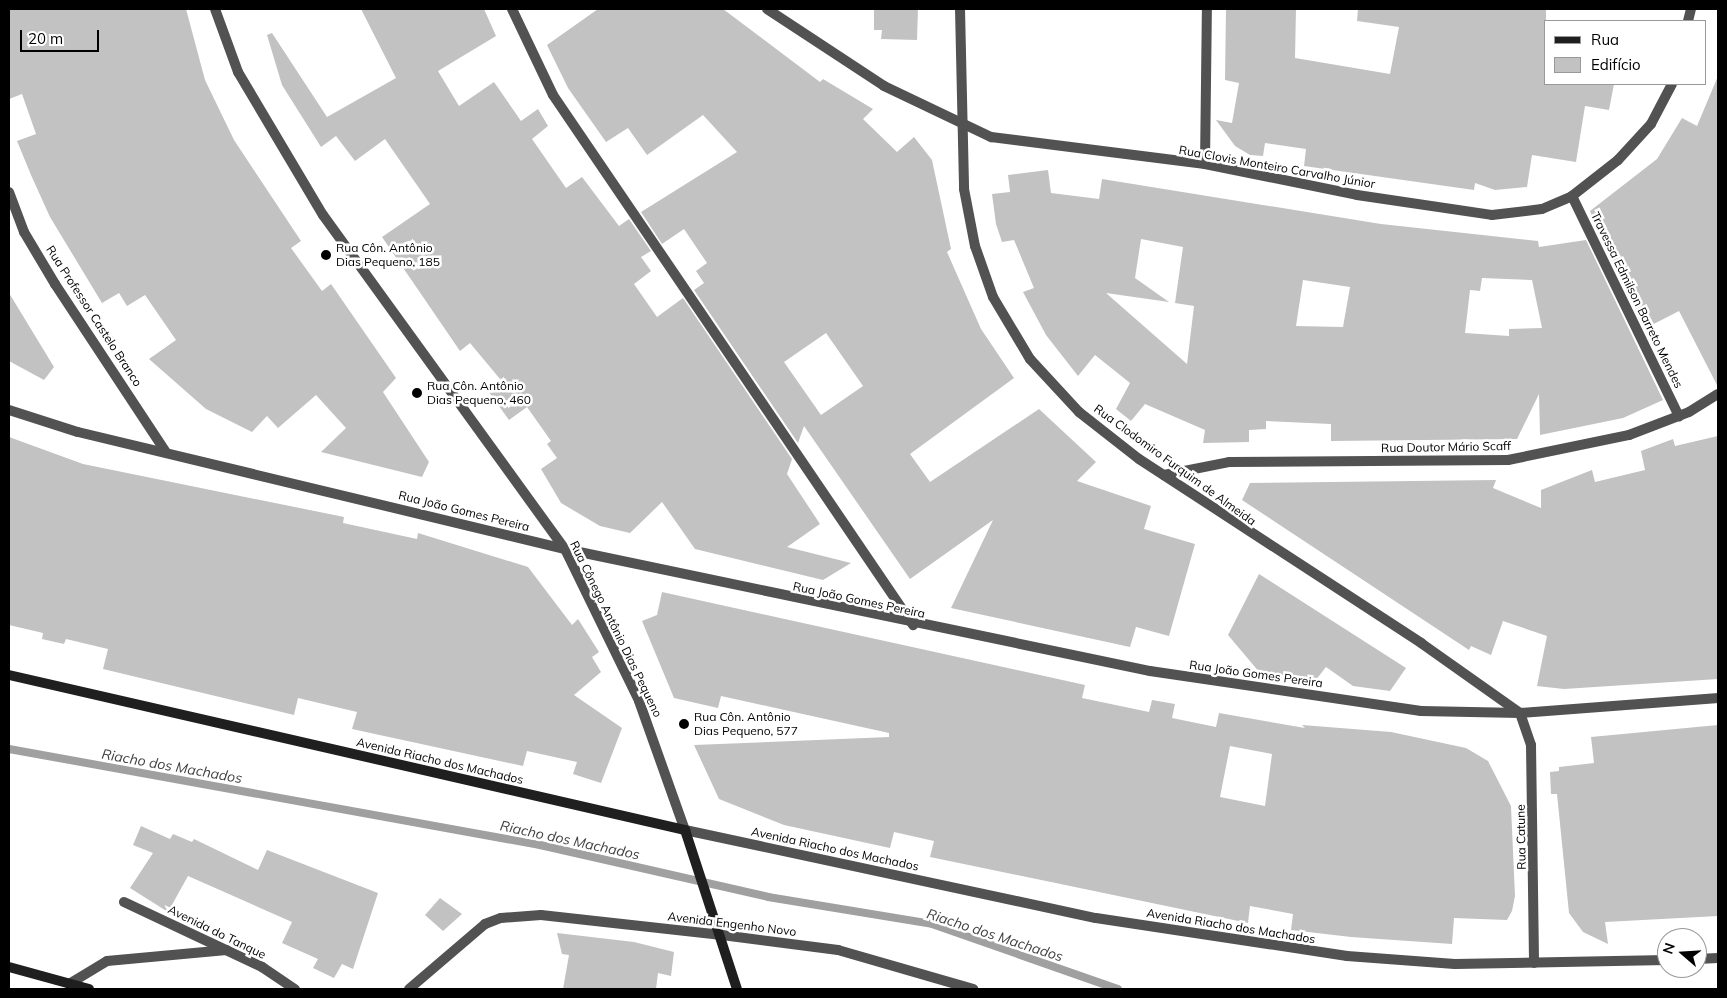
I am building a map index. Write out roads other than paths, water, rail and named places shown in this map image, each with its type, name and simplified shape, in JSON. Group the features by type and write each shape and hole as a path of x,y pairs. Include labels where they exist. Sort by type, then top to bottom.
{"main road":[{"name":"Avenida Riacho dos Machados","path":"9,675 685,830"},
{"name":"Rua Cônego Antônio Dias Pequeno","path":"685,830 718,922 737,989"},
{"path":"9,967 89,989"}],"street":[{"name":"Rua Cônego Antônio Dias Pequeno","path":"215,9 238,72 323,215 565,549 639,701 685,830"},
{"path":"512,9 553,95 913,625"},
{"name":"Rua Clovis Monteiro Carvalho Júnior","path":"767,9 884,86 960,125 1026,144 1205,164 1357,195 1492,215 1542,209 1572,196 1618,160 1651,124 1671,85"},
{"name":"Rua Clodomiro Furquim de Almeida","path":"960,9 960,125 964,189 975,246 993,297 1030,359 1079,412 1164,475 1422,643 1520,713"},
{"path":"1205,164 1207,9"},
{"name":"Rua Professor Castelo Branco","path":"9,192 24,232 55,284 165,451"},
{"name":"Travessa Edmilson Barreto Mendes","path":"1572,196 1679,416"},
{"name":"Rua Doutor Mário Scaff","path":"1164,475 1229,462 1508,460 1629,435 1679,416 1718,394"},
{"name":"Rua João Gomes Pereira","path":"9,410 78,432 165,451 565,549 913,625 1150,672 1421,711 1520,713 1718,698"},
{"name":"Rua Catune","path":"1520,713 1531,745 1534,963"},
{"name":"Avenida Riacho dos Machados","path":"685,830 1096,918 1347,956 1455,964 1657,960"},
{"name":"Avenida do Tanque","path":"124,902 227,950 295,989"},
{"name":"Avenida Engenho Novo","path":"410,989 485,924 541,915 838,950 973,989"},
{"path":"69,984 107,961 227,950"}],"waterway":[{"name":"Riacho dos Machados","path":"9,749 540,845 768,897 932,924 1118,989"}],"place":[{"name":"Rua Côn. Antônio Dias Pequeno, 185","path":"326,255"},
{"name":"Rua Côn. Antônio Dias Pequeno, 460","path":"417,393"},
{"name":"Rua Côn. Antônio Dias Pequeno, 577","path":"684,724"}]}
